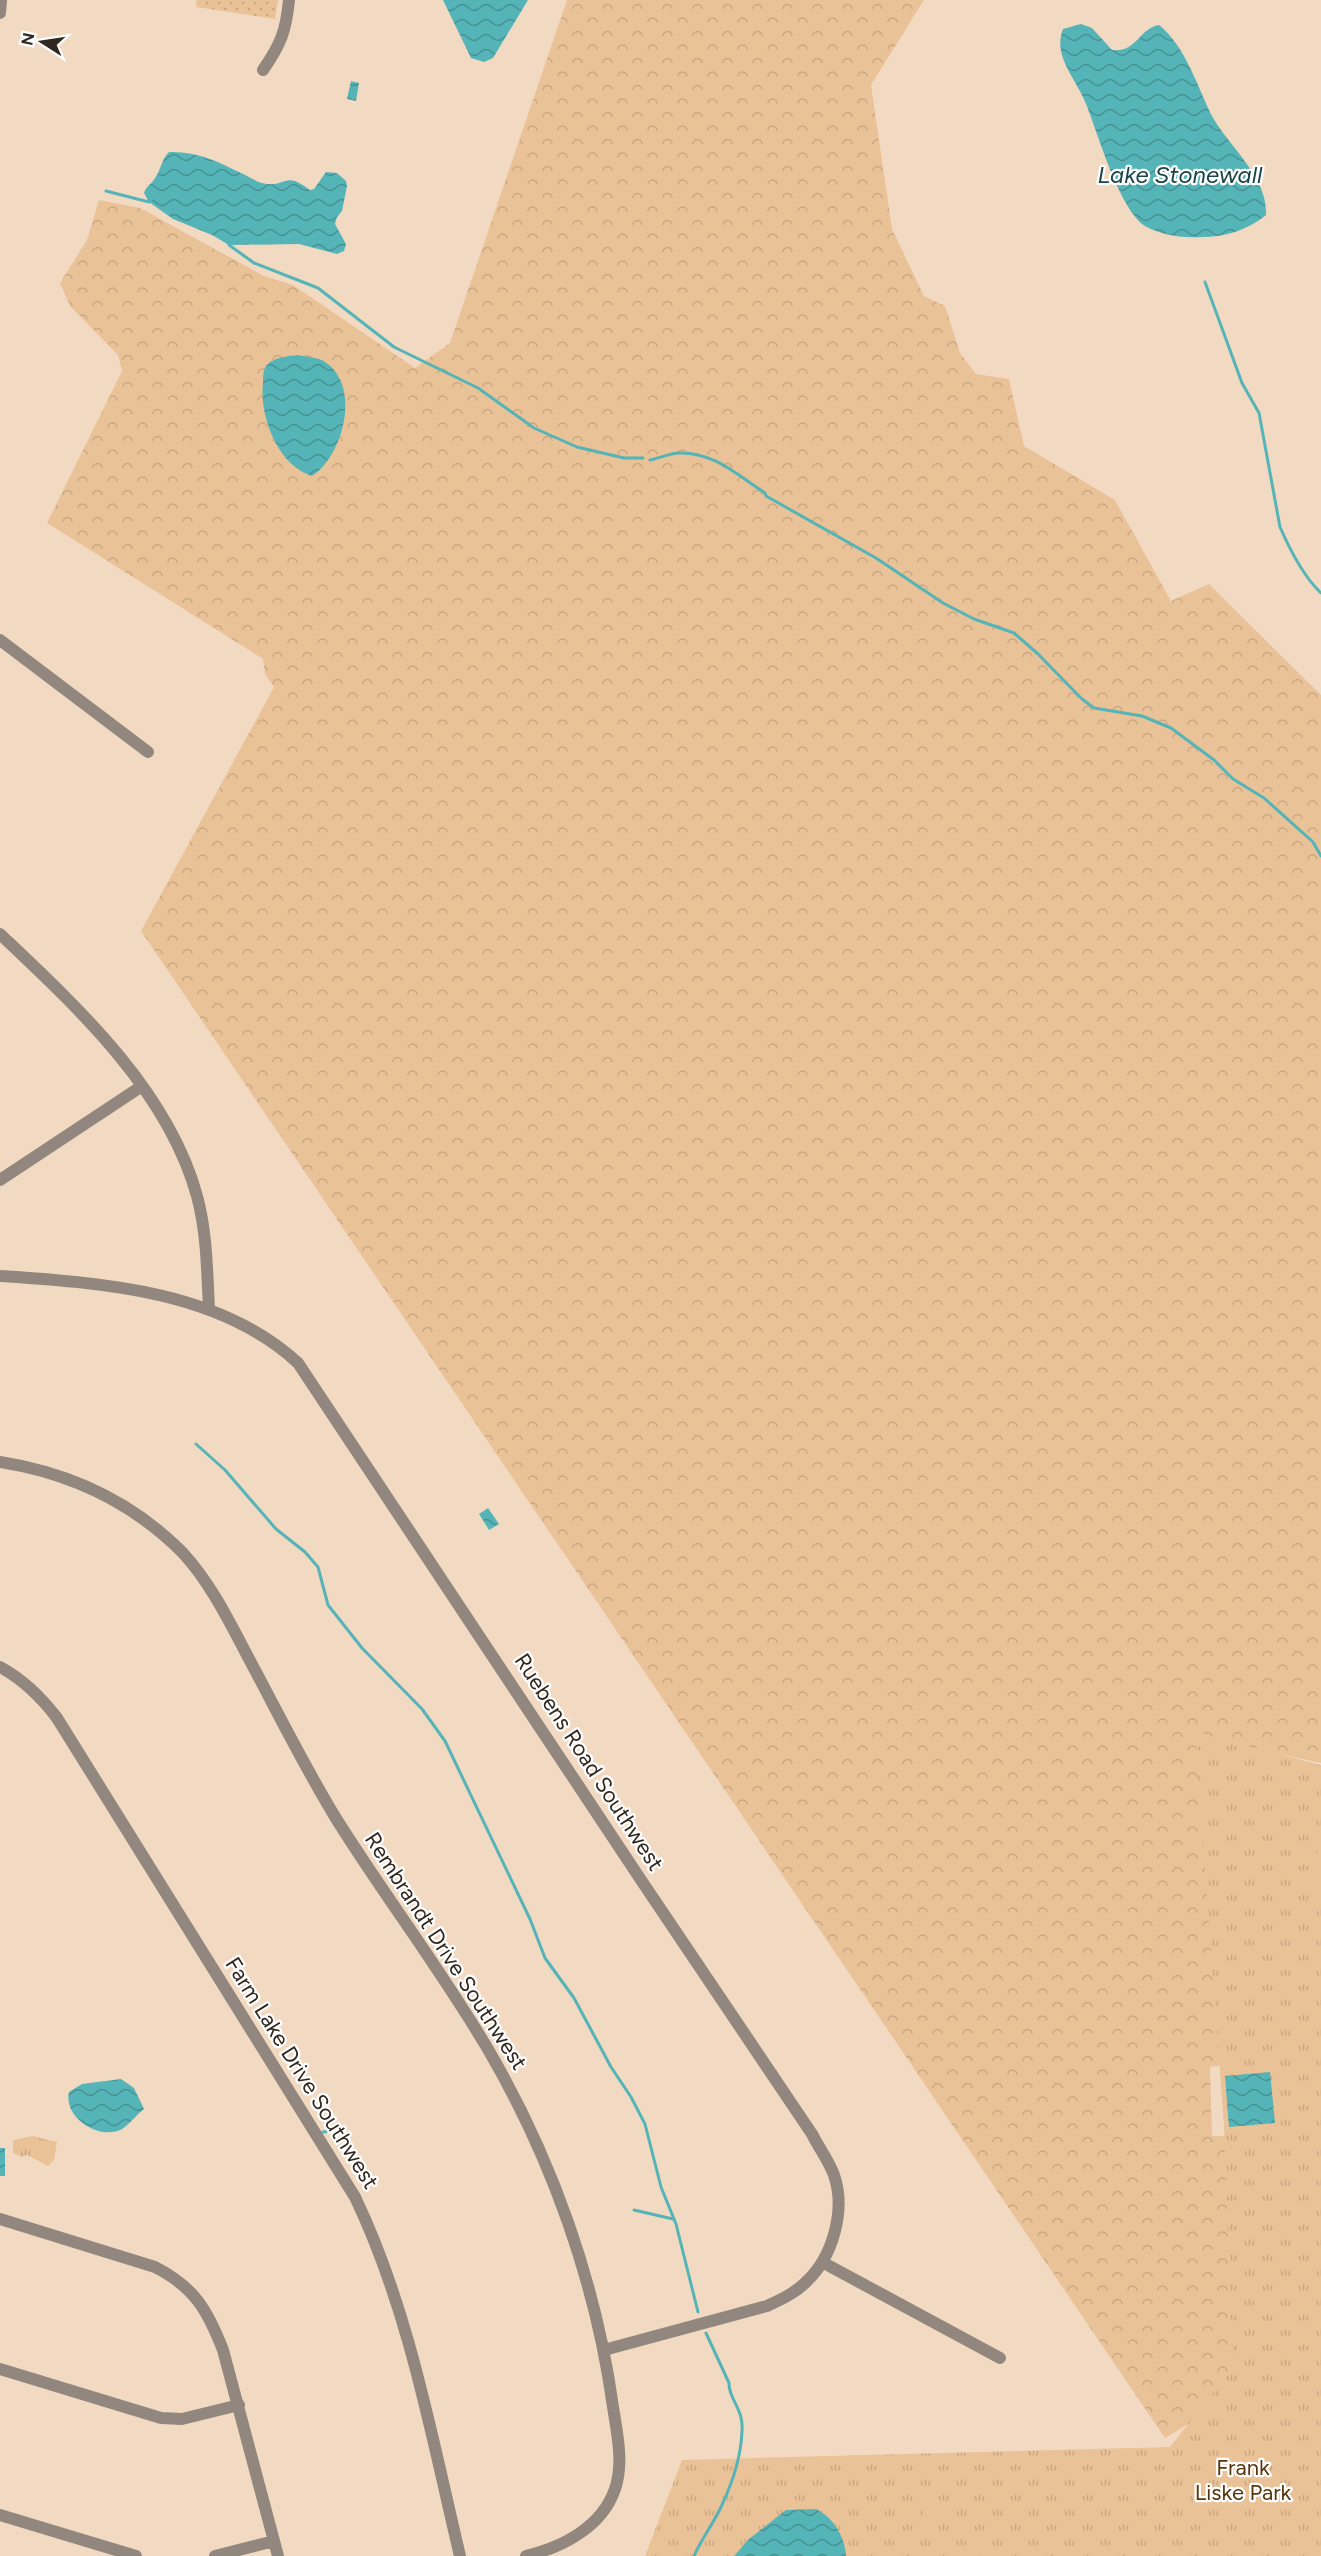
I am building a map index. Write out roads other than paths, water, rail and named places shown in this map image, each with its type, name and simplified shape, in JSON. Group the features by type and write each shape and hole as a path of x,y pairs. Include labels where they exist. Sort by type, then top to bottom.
{"street":[{"path":"0,13 1,0"},
{"path":"263,70 280,45 287,25 289,0"},
{"path":"0,640 148,752"},
{"path":"1,937 107,1040 142,1086 182,1155 197,1195 206,1248 209,1309"},
{"path":"0,1180 142,1086"},
{"name":"Ruebens Road Southwest","path":"0,1276 134,1292 171,1298 209,1309 238,1321 272,1341 298,1363 309,1376 641,1880 812,2134 834,2176 838,2217 831,2244 822,2262 808,2280 787,2297 767,2306 604,2350"},
{"name":"Rembrandt Drive Southwest","path":"0,1462 52,1473 95,1489 116,1500 156,1529 179,1550 203,1579 228,1620 337,1819 471,2021 507,2084 549,2172 569,2227 604,2350 619,2446 616,2487 602,2513 580,2534 551,2549 526,2556"},
{"name":"Farm Lake Drive Southwest","path":"0,1667 39,1695 57,1718 355,2197 388,2274 411,2347 460,2556"},
{"path":"0,2219 155,2267 173,2276 201,2302 212,2320 239,2405 278,2556"},
{"path":"822,2262 1000,2358"},
{"path":"0,2369 161,2418 182,2419 239,2405"},
{"path":"0,2515 136,2556"},
{"path":"215,2556 274,2541"}],"water":[{"path":"443,0 528,0 493,58 484,62 471,58"},
{"name":"Lake Stonewall","path":"1081,24 1092,28 1112,50 1127,48 1152,27 1159,25 1168,34 1184,56 1219,128 1254,175 1265,201 1266,215 1236,232 1211,237 1173,236 1145,226 1135,217 1118,188 1086,104 1063,58 1060,39 1063,29"},
{"path":"351,81 359,83 356,101 347,99"},
{"path":"169,152 188,153 206,158 262,183 276,184 289,180 310,190 314,189 326,172 337,173 346,181 347,186 342,211 335,224 346,244 344,251 337,254 299,244 229,245 212,235 173,219 149,202 144,193"},
{"path":"298,355 322,360 336,373 343,387 345,403 344,421 332,453 312,476 289,462 280,451 264,410 264,373 267,365 286,356"},
{"path":"488,1508 499,1524 489,1530 479,1514"},
{"path":"1270,2072 1275,2123 1229,2127 1225,2076"},
{"path":"121,2079 134,2088 144,2109 127,2125 113,2132 104,2132 85,2125 77,2118 69,2102 69,2092 82,2084"},
{"path":"0,2148 5,2148 5,2176 0,2176"},
{"path":"816,2509 828,2517 841,2535 846,2556 734,2556 749,2539 786,2510"}],"waterway":[{"path":"106,191 149,202 151,199"},
{"path":"230,243 229,245 254,263 318,288 394,347 478,388 534,428 577,447 624,458 643,458"},
{"path":"1205,282 1242,383 1259,413 1280,527 1303,571 1321,593"},
{"path":"650,460 677,453 690,453 713,460 765,493 766,496 876,558 943,603 974,619 1014,633 1094,708 1142,716 1171,728 1214,760 1233,779 1264,798 1313,842 1321,856"},
{"path":"196,1444 225,1470 276,1529 305,1552 318,1567 328,1605 362,1648 422,1709 445,1741 530,1919 545,1958 574,1998 645,2124 661,2187 676,2224 698,2312"},
{"path":"323,2132 332,2131"},
{"path":"634,2210 673,2219"},
{"path":"694,2556 729,2489 738,2460 742,2431 739,2410 706,2333"}],"park label":[{"name":"Frank Liske Park","path":"1243,2480"}]}
